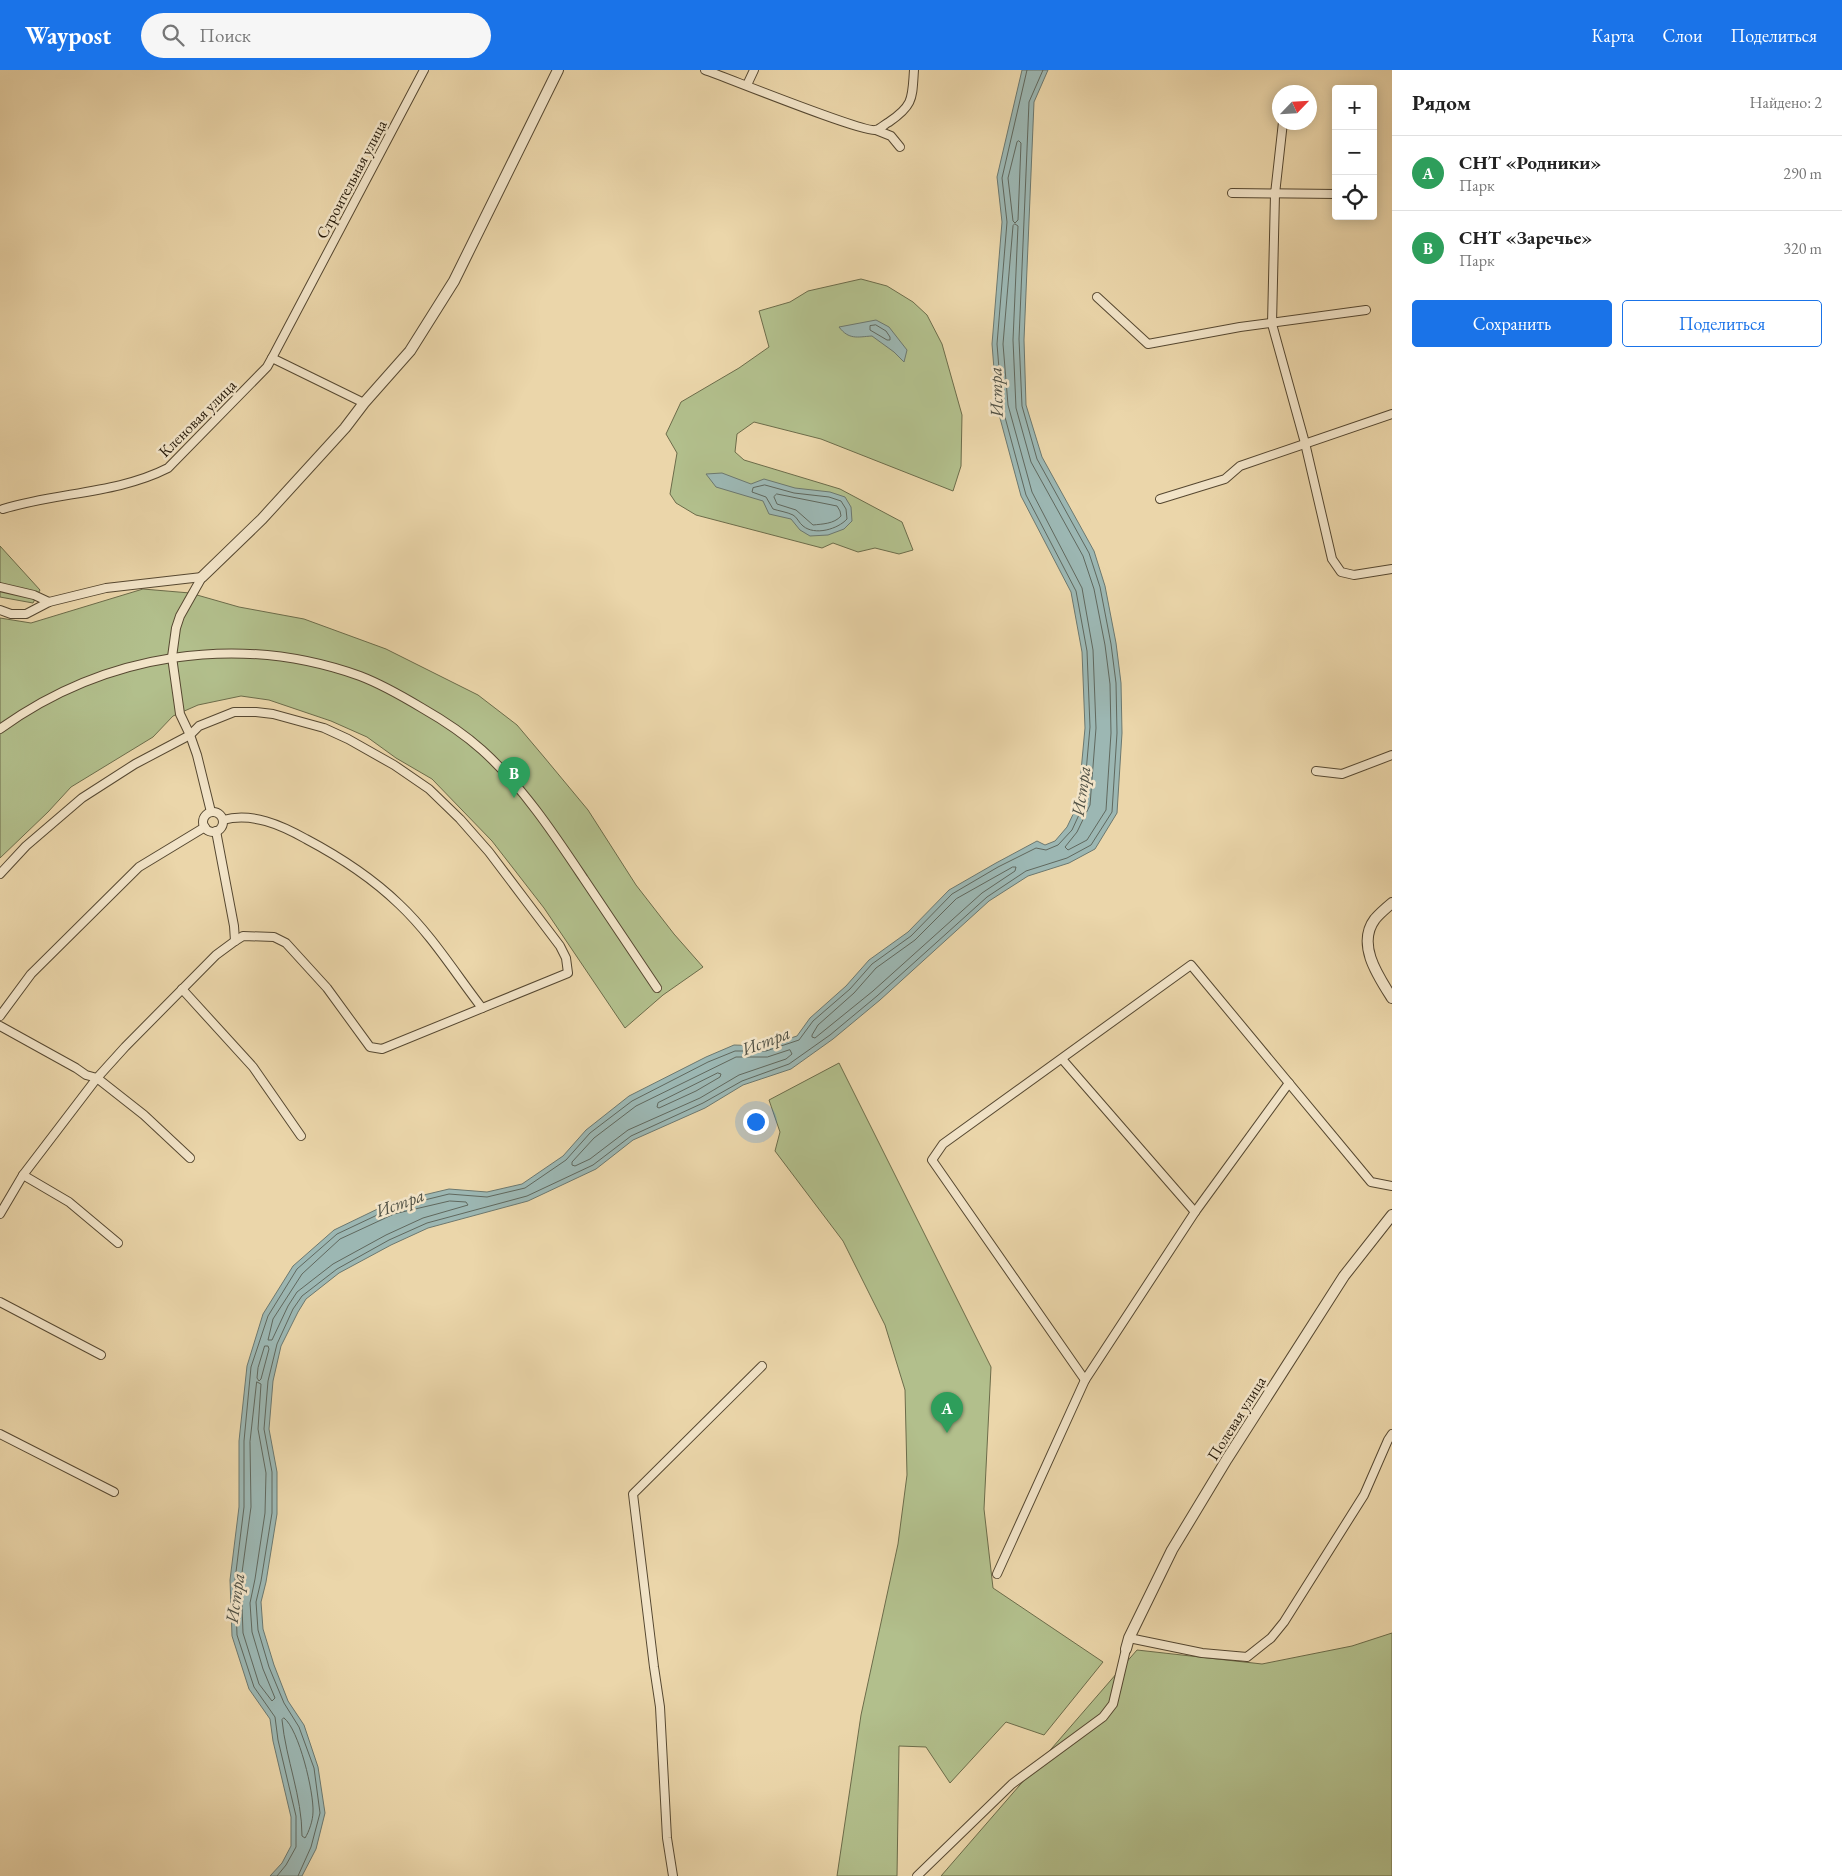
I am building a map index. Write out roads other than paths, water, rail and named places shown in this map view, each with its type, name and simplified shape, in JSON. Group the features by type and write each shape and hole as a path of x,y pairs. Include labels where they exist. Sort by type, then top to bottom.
{"street":[{"name":"Строительная улица","path":"272,358 424,70"},
{"path":"211,812 190,734 180,714 172,657 176,628 180,616 202,577 262,519 345,428 364,403 410,351 454,281 558,70"},
{"path":"705,70 867,130 876,130 891,136 900,147"},
{"path":"747,85 754,70"},
{"path":"876,130 903,112 912,98 914,70"},
{"path":"1282,130 1275,194 1272,324 1305,443 1332,559 1341,572 1354,575 1392,569"},
{"path":"1232,193 1332,194"},
{"path":"1097,297 1148,344 1240,327 1366,310"},
{"path":"272,358 364,403"},
{"name":"Кленовая улица","path":"3,509 46,498 125,484 168,468 267,367 272,358"},
{"path":"1160,499 1225,479 1240,466 1392,414"},
{"path":"0,610 11,614 26,614 49,602 106,588 202,577"},
{"path":"0,587 34,595 49,602"},
{"path":"0,729 39,704 104,674 172,657 231,653 274,656 308,662 360,676 402,696 454,726 483,750 509,777 548,826 657,988"},
{"path":"0,874 26,846 82,798 135,764 190,734 199,726 234,712 273,714 324,728 348,739 394,764 429,789 460,819 489,852 560,946 566,958 568,973 382,1049 370,1047 327,988 309,966 286,943 274,937 244,936 216,955 97,1078 23,1175 0,1214"},
{"path":"1316,771 1342,774 1392,755"},
{"path":"211,812 220,815 223,820 222,826 216,831 210,831 205,827 204,818 211,812"},
{"path":"223,820 245,818 269,822 291,831 342,858 400,905 428,936 482,1008"},
{"path":"0,1016 31,974 139,867 205,827"},
{"path":"216,831 234,926 234,941"},
{"path":"1392,903 1374,920 1367,936 1369,956 1392,998"},
{"path":"1085,1380 932,1160 943,1144 1191,965 1371,1182 1392,1186"},
{"path":"182,989 253,1067 301,1136"},
{"path":"0,1026 76,1068 86,1076 97,1078 144,1116 190,1158"},
{"path":"1062,1059 1195,1212"},
{"path":"996,1574 1085,1380 1195,1212 1289,1083"},
{"path":"23,1175 69,1202 118,1243"},
{"name":"Полевая улица","path":"1126,1649 1129,1638 1172,1550 1227,1459 1344,1276 1392,1215"},
{"path":"0,1302 101,1355"},
{"path":"673,1876 666,1830 660,1707 634,1494 762,1366"},
{"path":"0,1434 114,1492"},
{"path":"1129,1638 1202,1653 1247,1657 1271,1638 1284,1622 1364,1495 1392,1434"},
{"path":"916,1876 1012,1784 1103,1717 1113,1704 1126,1649"}],"water":[{"name":"Истра","path":"1022,70 1048,70 1034,102 1024,340 1026,405 1042,457 1094,551 1105,586 1116,643 1121,683 1122,733 1117,813 1095,849 1069,863 1028,876 989,901 880,1000 833,1039 791,1069 743,1085 705,1108 633,1140 596,1169 528,1201 428,1228 391,1245 339,1273 306,1299 281,1346 273,1381 269,1429 277,1472 277,1514 261,1602 263,1629 274,1665 288,1701 304,1725 318,1767 325,1813 316,1849 302,1876 270,1876 282,1863 291,1846 291,1817 273,1741 270,1719 249,1689 232,1636 230,1580 239,1507 239,1441 247,1366 263,1314 293,1266 334,1230 390,1203 449,1189 487,1192 522,1184 563,1156 586,1130 629,1096 734,1045 766,1046 797,1036 810,1018 846,986 869,960 908,932 949,890 1037,841 1045,845 1055,841 1067,827 1078,804 1085,728 1082,652 1071,592 1021,496 997,407 992,344 1002,222 997,177"},
{"path":"876,320 889,327 907,350 904,362 872,336 850,336 839,327"},
{"path":"722,473 751,484 764,479 795,488 830,492 845,497 851,507 852,521 844,529 828,535 810,536 800,530 791,519 769,514 763,501 716,487 706,474"}],"place":[{"name":"СНТ «Заречье»","path":"514,798"},
{"name":"СНТ «Родники»","path":"947,1433"}]}
